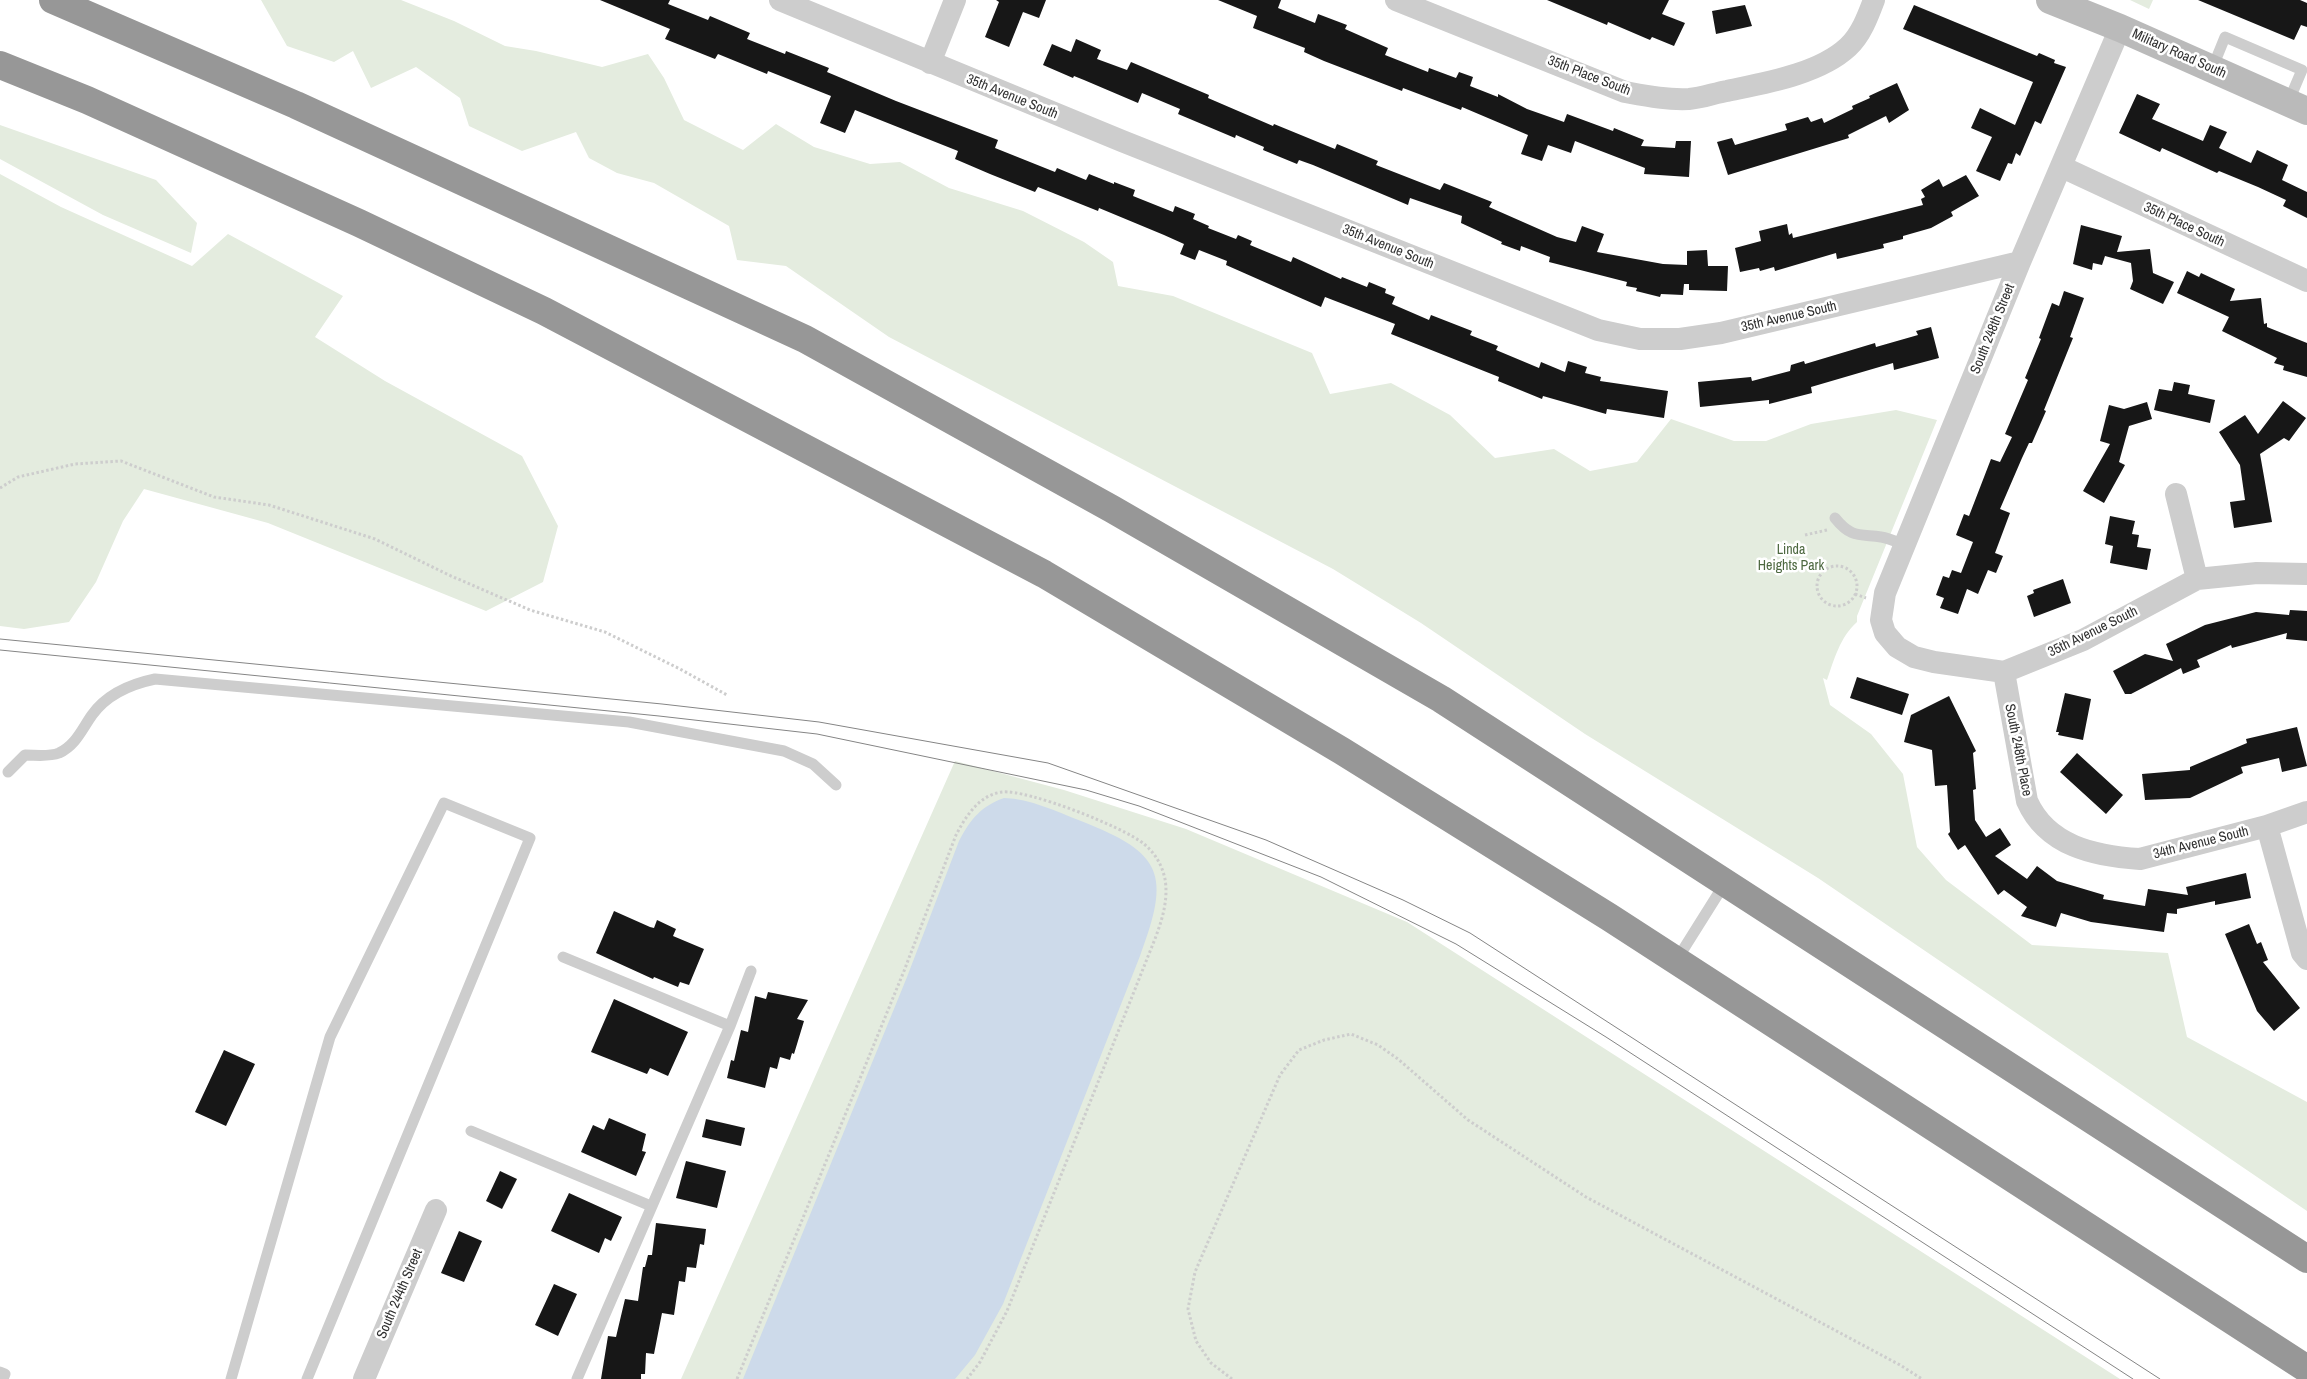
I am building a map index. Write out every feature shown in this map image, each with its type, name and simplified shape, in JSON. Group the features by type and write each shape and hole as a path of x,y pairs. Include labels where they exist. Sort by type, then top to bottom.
{"highway":[{"path":"54,0 305,110 805,339 1112,509 1441,699 2307,1259"},
{"path":"0,65 86,100 350,219 544,311 1044,574 1342,751 1676,961 2307,1369"}],"main road":[{"name":"Military Road South","path":"2050,0 2089,7 2120,28 2298,107"}],"street":[{"name":"35th Avenue South","path":"780,0 930,63 1598,330 1640,339 1680,340 1721,333 2020,262"},
{"path":"930,63 955,0"},
{"name":"35th Place South","path":"1396,0 1625,92 1658,99 1691,99 1783,77 1820,65 1850,45 1861,30 1874,0"},
{"name":"South 248th Street","path":"1885,633 1881,620 1882,604 1904,545 2020,262 2120,28"},
{"name":"35th Place South","path":"2062,167 2307,281"},
{"path":"2176,494 2197,579"},
{"name":"35th Avenue South","path":"1885,633 1897,646 1914,656 1947,665 2004,672 2082,640 2197,579 2257,574 2307,574"},
{"name":"South 248th Place","path":"2004,672 2027,801 2034,816 2045,828 2072,846 2093,852"},
{"name":"34th Avenue South","path":"2093,852 2140,859 2267,826 2307,812"},
{"path":"2267,826 2302,953 2307,960"},
{"name":"South 244th Street","path":"364,1379 436,1210"}],"lane":[{"path":"1833,524 1853,534 1883,537 1904,545"},
{"path":"8,772 25,755 49,755 68,748 75,741 94,712 104,702 120,691 155,679 629,722 784,751 813,764 836,785"},
{"path":"231,1379 330,1037 444,803 530,838 307,1379"},
{"path":"1676,961 1725,883"},
{"path":"563,957 730,1026"},
{"path":"577,1379 752,971"},
{"path":"472,1131 651,1206"},
{"path":"0,1372 5,1374 3,1379"}],"path":[{"path":"0,488 18,477 56,468 75,464 121,461 214,496 269,505 375,539 451,576 530,610 605,632 680,669 727,695"},
{"path":"1805,535 1833,524"},
{"path":"1830,567 1847,569 1856,583 1855,594 1843,605 1837,606 1826,603 1819,595 1818,579 1830,567"},
{"path":"737,1379 904,971 956,835 963,822 980,802 1001,792 1017,792 1109,825 1142,842 1158,858 1165,880 1166,893 1164,911 1145,964 1007,1312 980,1362 967,1379"},
{"path":"1232,1379 1211,1363 1196,1340 1188,1309 1195,1272 1280,1075 1299,1050 1324,1040 1351,1034 1378,1045 1398,1059 1468,1120 1586,1197 1900,1365 1922,1379"}],"green space":[{"name":"Linda Heights Park","path":"261,0 401,0 454,21 505,46 536,51 602,67 648,54 664,78 684,120 743,150 776,124 814,147 870,164 900,162 949,188 1023,211 1084,242 1113,262 1118,286 1173,296 1312,353 1330,394 1391,383 1450,415 1495,458 1554,449 1590,471 1637,462 1671,419 1734,441 1766,441 1811,424 1896,410 1937,420 1857,616 1857,622 1842,642 1827,680 1823,678 1830,705 1871,734 1903,774 1917,847 1946,880 2032,945 2168,953 2187,1037 2307,1102 2307,1211 1818,878 1585,734 1421,623 1333,569 889,337 786,266 737,260 729,226 654,183 617,173 589,158 576,132 522,151 469,126 460,98 416,67 371,88 353,51 334,62 287,46"},
{"path":"2130,0 2153,0 2149,9"},
{"path":"0,125 156,180 197,223 191,253 103,215 0,159"},
{"path":"0,174 61,207 192,266 228,234 343,296 315,337 385,381 522,456 558,526 543,582 486,611 268,523 144,489 123,521 96,582 69,622 24,629 0,626"},
{"path":"955,761 1064,790 1186,829 1407,922 2120,1379 681,1379"}],"water":[{"path":"1004,798 1033,803 1108,833 1129,844 1144,856 1153,870 1157,886 1150,928 1140,956 1003,1304 975,1355 955,1379 743,1379 907,977 959,841 977,815 989,805"}],"building":[{"path":"600,0 670,0 668,4 708,20 710,16 750,33 747,39 785,54 786,51 829,68 827,72 998,140 995,148 1055,172 1057,168 1086,180 1089,174 1114,184 1114,182 1135,190 1133,196 1173,212 1175,206 1195,214 1193,219 1209,226 1208,228 1236,239 1238,235 1252,241 1250,245 1291,262 1293,257 1341,279 1342,277 1367,287 1369,282 1386,289 1385,293 1395,297 1392,304 1429,320 1431,315 1472,331 1470,335 1498,346 1496,350 1539,368 1541,362 1565,372 1568,361 1587,367 1585,373 1601,377 1600,381 1668,391 1664,418 1607,409 1606,414 1543,396 1542,399 1498,381 1499,377 1391,334 1395,324 1325,297 1321,307 1226,265 1227,261 1199,250 1195,260 1180,254 1184,244 1164,235 1099,208 1098,211 1038,187 1035,192 990,174 955,159 958,151 855,110 845,133 820,123 831,96 768,71 767,74 718,54 715,59 665,39 670,29"},
{"path":"996,0 1046,0 1039,18 1023,12 1009,47 985,37 999,2"},
{"path":"1218,0 1281,0 1278,8 1315,23 1318,14 1347,25 1345,29 1388,48 1385,55 1428,72 1429,68 1456,78 1459,72 1473,77 1470,86 1498,97 1498,94 1527,109 1564,122 1567,114 1613,131 1614,128 1644,140 1641,146 1675,148 1676,141 1691,141 1689,177 1644,174 1645,168 1575,141 1571,153 1548,145 1542,161 1521,154 1528,135 1462,107 1461,110 1403,88 1402,91 1324,61 1304,52 1305,48 1253,28 1257,16"},
{"path":"1547,0 1669,0 1662,14 1685,23 1674,46 1652,37 1650,40 1608,22 1607,25"},
{"path":"2198,0 2300,0 2307,3 2307,27 2301,25 2294,40"},
{"path":"1745,5 1752,26 1716,34 1712,11"},
{"path":"1914,5 2037,56 2039,53 2055,60 2054,63 2066,67 2041,124 2035,121 2020,156 2016,153 2012,164 2008,163 2000,181 1976,171 1992,137 1971,128 1980,108 2015,125 2033,82 1903,29"},
{"path":"1076,39 1101,50 1097,59 1127,70 1131,62 1209,95 1208,98 1273,126 1274,124 1335,149 1337,144 1378,161 1376,165 1440,190 1444,183 1492,202 1489,207 1557,237 1576,242 1582,226 1604,234 1597,252 1663,264 1687,265 1687,251 1707,250 1708,266 1728,266 1727,291 1689,290 1689,284 1684,284 1683,295 1661,294 1660,297 1636,291 1637,288 1626,286 1627,282 1549,262 1550,257 1521,246 1520,251 1501,244 1502,242 1461,223 1462,216 1410,198 1408,205 1313,165 1299,160 1297,164 1263,150 1264,147 1236,135 1235,138 1178,114 1180,109 1142,93 1138,103 1043,65 1052,44 1071,52"},
{"path":"1897,83 1909,110 1889,123 1886,116 1848,135 1849,138 1728,175 1717,142 1732,138 1735,145 1787,130 1785,124 1808,117 1811,122 1822,118 1824,123 1853,109 1852,106 1870,98 1869,96"},
{"path":"2137,94 2160,104 2152,119 2203,141 2210,125 2227,132 2219,148 2251,163 2257,150 2288,165 2282,180 2307,192 2307,218 2283,206 2286,200 2258,187 2219,171 2217,173 2162,148 2160,152 2119,133"},
{"path":"1966,175 1979,196 1951,212 1953,216 1931,228 1903,236 1903,239 1883,244 1884,248 1837,259 1836,253 1775,271 1774,267 1760,271 1759,268 1740,272 1735,248 1761,241 1759,231 1787,224 1789,235 1792,233 1793,238 1923,205 1921,199 1925,197 1921,190 1939,179 1943,187"},
{"path":"2081,225 2122,236 2117,252 2150,249 2153,273 2174,282 2163,304 2130,289 2133,281 2131,263 2105,256 2102,265 2093,263 2092,270 2073,264"},
{"path":"2187,271 2199,277 2201,273 2235,289 2230,301 2261,298 2264,324 2267,323 2267,327 2307,343 2307,377 2283,370 2284,366 2274,363 2277,358 2222,331 2229,317 2177,293"},
{"path":"2064,291 2084,298 2070,337 2073,338 2044,410 2046,411 2032,443 2029,443 2000,509 2010,513 1995,553 2003,556 1996,573 1988,570 1978,594 1967,589 1958,614 1940,608 1944,598 1936,595 1943,576 1949,578 1952,570 1961,573 1973,542 1956,535 1964,514 1969,516 1991,459 2000,462 2012,437 2005,434 2028,380 2025,378 2041,339 2039,338 2052,303 2059,306"},
{"path":"1931,327 1939,358 1894,370 1893,363 1811,387 1812,393 1769,404 1769,400 1700,407 1698,382 1751,377 1752,381 1790,371 1791,365 1804,361 1805,364 1875,343 1876,347 1918,335 1916,331"},
{"path":"2174,382 2190,385 2188,394 2215,400 2210,423 2154,410 2159,389 2172,391"},
{"path":"2283,401 2306,418 2289,441 2284,438 2260,454 2272,522 2234,528 2230,502 2245,500 2240,465 2219,432 2245,415 2258,434"},
{"path":"2147,402 2152,419 2129,426 2119,462 2125,465 2104,503 2083,491 2110,444 2100,441 2109,405 2124,409"},
{"path":"2110,516 2135,521 2132,534 2139,535 2137,547 2151,549 2147,570 2110,563 2113,546 2105,544"},
{"path":"2063,579 2071,603 2034,617 2027,596 2034,593 2033,590"},
{"path":"2290,610 2307,611 2307,641 2286,639 2287,633 2232,648 2231,645 2197,660 2200,667 2183,674 2181,668 2131,694 2125,694 2113,671 2145,654 2173,661 2166,644 2205,625 2256,612 2289,615"},
{"path":"1857,677 1909,694 1902,715 1850,698"},
{"path":"2065,693 2091,699 2083,740 2058,735 2059,732 2056,732"},
{"path":"1949,696 1976,751 1973,753 1976,789 1973,790 1975,820 1986,837 2000,828 2011,845 1995,856 2027,879 2037,866 2057,881 2104,895 2103,899 2145,906 2148,889 2188,895 2186,887 2246,873 2251,898 2215,905 2215,901 2177,909 2177,914 2167,913 2164,932 2091,922 2061,913 2056,927 2021,916 2027,907 2004,890 1998,895 1965,845 1958,850 1948,834 1950,832 1947,785 1935,786 1932,750 1904,742 1911,715"},
{"path":"2297,727 2307,766 2282,772 2279,758 2241,767 2243,773 2190,798 2145,800 2142,774 2190,770 2190,767 2247,743 2246,739"},
{"path":"2077,753 2123,795 2106,814 2060,772"},
{"path":"614,911 654,928 657,920 676,929 673,936 704,949 689,985 680,982 678,987 654,977 653,979 596,953"},
{"path":"2249,924 2257,944 2261,942 2268,960 2263,962 2300,1008 2274,1031 2257,1011 2225,934"},
{"path":"768,992 808,1000 797,1019 804,1021 794,1054 792,1053 790,1060 780,1057 777,1069 770,1067 765,1088 727,1078 731,1060 734,1061 741,1030 748,1032 755,996 766,999"},
{"path":"614,999 688,1032 668,1076 650,1068 647,1074 591,1052"},
{"path":"224,1050 255,1064 226,1126 195,1112"},
{"path":"609,1118 646,1134 642,1151 646,1152 636,1176 581,1152 593,1125 604,1130"},
{"path":"706,1119 745,1128 741,1146 702,1137"},
{"path":"686,1161 726,1171 717,1208 676,1198"},
{"path":"500,1171 517,1179 502,1209 486,1201"},
{"path":"569,1193 622,1217 611,1241 605,1238 599,1253 551,1231"},
{"path":"656,1223 706,1229 704,1245 700,1244 696,1268 687,1267 685,1282 679,1281 674,1315 662,1313 654,1354 646,1353 645,1374 641,1374 641,1379 601,1379 608,1336 616,1337 625,1299 638,1301 643,1267 645,1267 648,1255 652,1255"},
{"path":"459,1231 482,1241 464,1282 441,1273"},
{"path":"554,1284 577,1294 558,1336 535,1325"}],"tram line":[{"path":"0,639 662,704 819,722 1048,763 1266,840 1403,900 1470,933 2160,1379"},
{"path":"0,650 659,716 817,734 1086,790 1139,806 1321,877 1456,944 1606,1037 2133,1379"}]}
